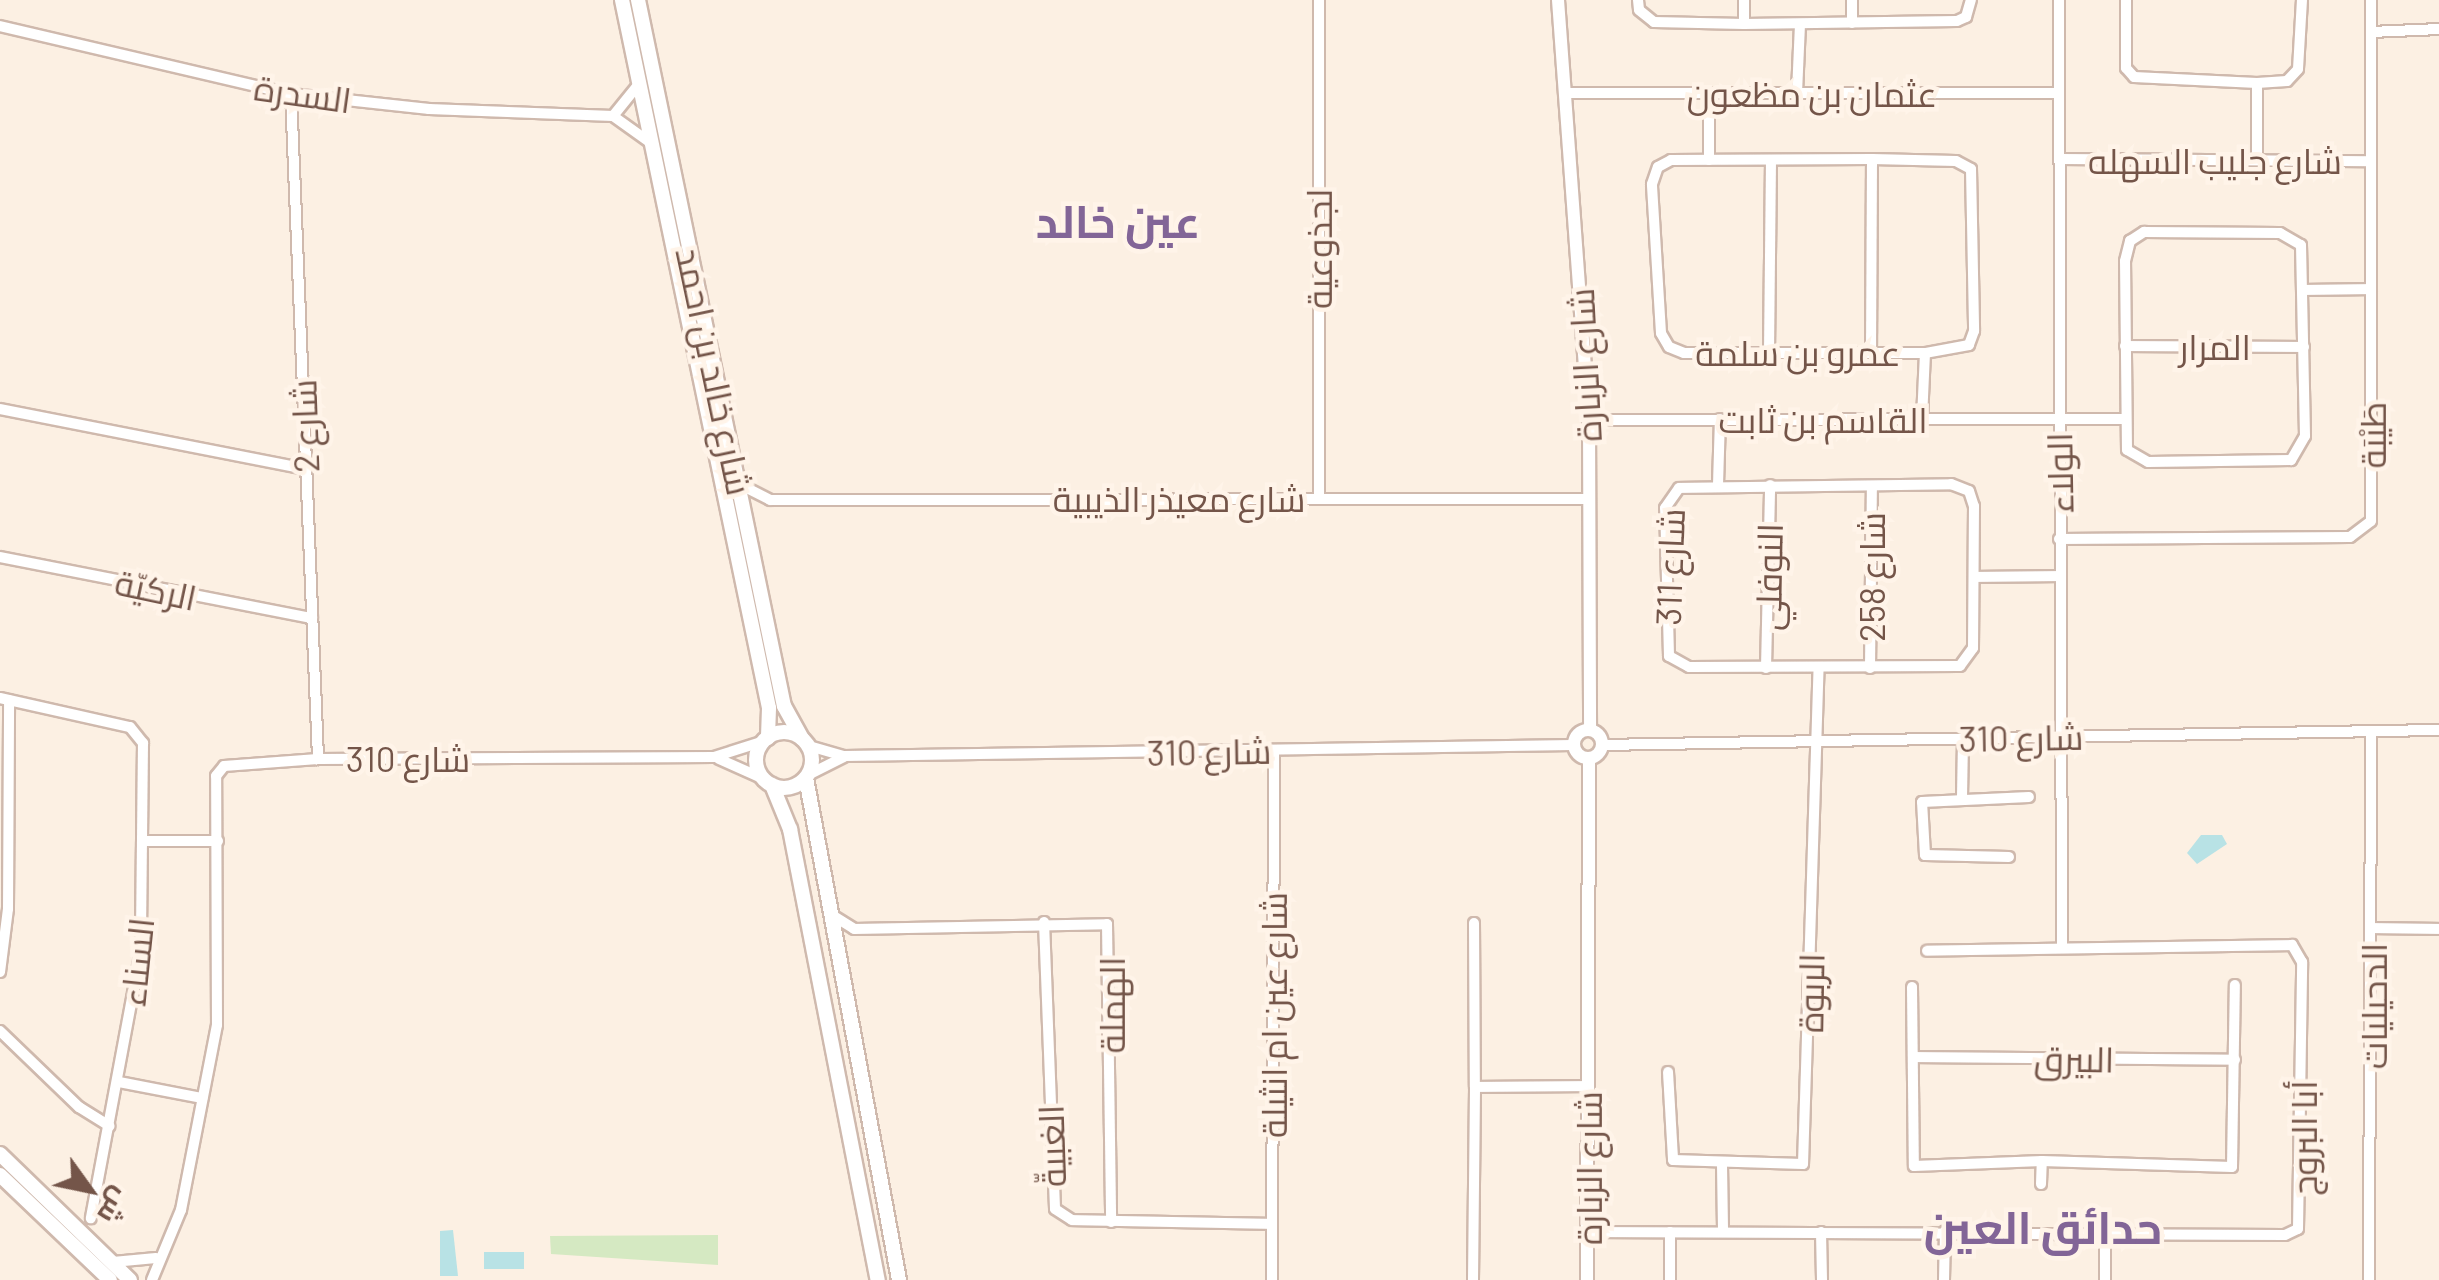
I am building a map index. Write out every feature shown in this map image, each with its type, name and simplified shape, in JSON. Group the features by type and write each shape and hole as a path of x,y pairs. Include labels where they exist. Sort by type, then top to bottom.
{"main road":[{"name":"شارع خالد بن احمد","path":"622,0 769,708 766,740"},
{"name":"شارع خالد بن احمد","path":"638,0 784,706 805,742"},
{"path":"878,1280 790,830 757,765 766,740 788,732 805,742 806,777 826,908 900,1280"},
{"path":"768,782 786,788 806,777"},
{"path":"1,1152 130,1280"},
{"path":"0,1175 110,1280"}],"street":[{"name":"لجذوعية","path":"1318,498 1319,0"},
{"name":"شارع الزبارة","path":"1558,0 1588,420 1590,730"},
{"path":"1638,0 1645,17 1654,22 1744,24 1957,21 1966,17 1972,0"},
{"path":"1744,0 1744,24"},
{"path":"1852,0 1852,24"},
{"name":"الولاء","path":"2059,0 2062,946"},
{"path":"2126,0 2126,68 2134,77 2257,83 2286,82 2298,69 2302,0"},
{"name":"طَيْبَة","path":"2060,540 2359,535 2372,512 2370,0"},
{"path":"1797,93 1800,24"},
{"name":"السدرة","path":"0,26 291,94 429,109 613,116"},
{"path":"2371,32 2439,29"},
{"path":"2257,83 2257,160"},
{"path":"639,84 613,116 649,142"},
{"name":"عثمان بن مظعون","path":"1566,93 2058,92"},
{"path":"1709,93 1710,160"},
{"name":"شارع 2","path":"291,94 318,759"},
{"path":"1871,352 1872,159"},
{"name":"شارع جليب السهله","path":"2059,159 2371,160"},
{"name":"عمرو بن سلمة","path":"1710,160 1956,161 1974,176 1972,338 1963,349 1925,353 1684,353 1664,342 1654,174 1664,162 1710,160"},
{"path":"1769,352 1771,160"},
{"path":"2144,232 2288,235 2304,252 2305,436 2291,460 2148,462 2127,450 2126,346 2126,250 2144,232"},
{"path":"2306,290 2371,288"},
{"name":"المرار","path":"2126,346 2304,347"},
{"name":"عمرو بن سلمة","path":"1922,419 1925,353"},
{"path":"0,409 306,469"},
{"name":"شارع 311","path":"1718,486 1720,419"},
{"name":"القاسم بن ثابت","path":"1588,420 2124,419"},
{"name":"شارع معيذر الذيبية","path":"738,484 770,500 1589,499"},
{"name":"شارع 311","path":"1951,484 1969,491 1974,648 1967,662 1870,668 1690,667 1666,650 1667,499 1678,488 1770,485 1951,484"},
{"name":"النوفلي","path":"1766,668 1770,485"},
{"name":"شارع 258","path":"1870,668 1872,486"},
{"path":"747,521 770,500"},
{"name":"الركيّة","path":"0,557 312,618"},
{"path":"1974,577 2059,576"},
{"path":"1818,740 1819,668"},
{"path":"0,972 8,909 4,699"},
{"name":"السناء","path":"4,699 139,733 144,840 141,950 91,1218"},
{"path":"1590,730 1602,745 1589,759 1574,745 1590,730"},
{"name":"شارع 310","path":"1602,745 2439,730"},
{"name":"الدحيليات","path":"2369,1280 2371,731"},
{"path":"1962,738 1962,798"},
{"name":"شارع 310","path":"218,841 216,776 224,766 318,759 714,757 766,740"},
{"name":"الربوة","path":"1668,1072 1669,1154 1680,1164 1794,1167 1808,1156 1818,740"},
{"name":"شارع 310","path":"805,742 845,756 1574,745"},
{"name":"شارع عين ام انثيلة","path":"1272,1280 1274,750"},
{"name":"شارع 310","path":"806,777 845,756"},
{"name":"شارع 310","path":"714,757 768,782"},
{"name":"شارع الزبارة","path":"1587,1279 1589,759"},
{"path":"2009,858 1922,852 1922,802 2030,797"},
{"path":"144,840 218,841 221,989 181,1210 156,1258 152,1280"},
{"path":"826,908 854,929 836,955"},
{"name":"الهملة","path":"854,929 1098,920 1111,933 1111,1222"},
{"name":"الغبيةّ","path":"1044,922 1052,1202 1072,1220 1272,1224"},
{"path":"1473,1280 1474,922"},
{"path":"2373,928 2439,929"},
{"name":"أبا البروج","path":"1588,1232 2104,1230 2285,1235 2298,1229 2302,962 2284,943 1927,951"},
{"path":"1912,987 1914,1166 2042,1160 2232,1167 2235,986"},
{"path":"0,1031 79,1107 110,1126"},
{"name":"البيرق","path":"1914,1056 2235,1060"},
{"path":"119,1082 202,1098"},
{"path":"1476,1087 1588,1086"},
{"path":"2041,1184 2042,1160"},
{"path":"1722,1165 1723,1232"},
{"path":"1944,1280 1945,1230"},
{"path":"2104,1230 2105,1280"},
{"path":"1670,1232 1670,1280"},
{"path":"1822,1232 1822,1280"},
{"path":"110,1261 133,1265 156,1258"}],"green space":[{"path":"718,1235 718,1265 551,1254 550,1236"}],"water":[{"path":"2201,835 2222,835 2227,844 2197,864 2187,853"},
{"path":"453,1230 458,1276 440,1276 440,1231"},
{"path":"484,1252 524,1252 524,1269 484,1269"}],"district":[{"name":"عين خالد","path":"1118,221"},
{"name":"حدائق العين","path":"2043,1227"}]}
